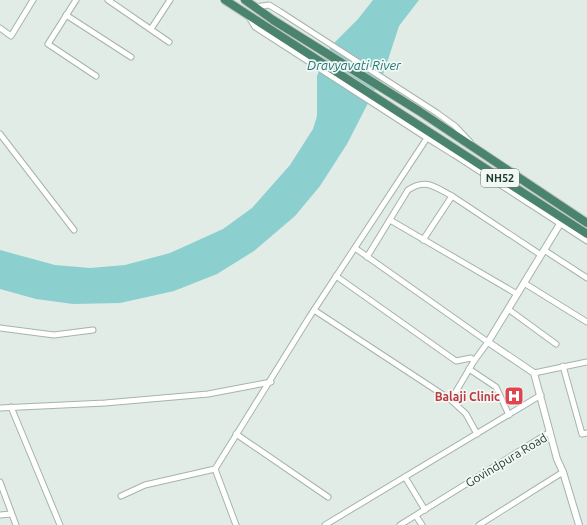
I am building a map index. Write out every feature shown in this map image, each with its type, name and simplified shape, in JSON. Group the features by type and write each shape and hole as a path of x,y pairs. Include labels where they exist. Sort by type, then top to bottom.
{"highway":[{"name":"NH52","path":"225,0 414,121 455,152 562,221 587,234"},
{"name":"NH52","path":"245,0 419,111 587,223"}],"street":[{"path":"0,28 11,36 33,0"},
{"path":"76,0 48,44 96,76"},
{"path":"108,0 169,42"},
{"path":"151,30 170,0"},
{"path":"254,7 269,5 438,113 455,126 479,152"},
{"path":"66,15 131,57"},
{"path":"249,16 255,27 427,138 455,152"},
{"path":"0,134 74,230"},
{"path":"121,496 145,485 215,469 314,310 427,138"},
{"path":"367,257 408,190 418,184 424,183 452,196 543,253 587,278"},
{"path":"423,240 452,196"},
{"path":"390,220 517,294"},
{"path":"451,400 562,221 587,241"},
{"path":"355,248 488,342 534,372 550,432"},
{"path":"336,276 456,361 471,358 474,361"},
{"path":"524,283 587,322"},
{"path":"508,309 556,344"},
{"path":"314,310 451,400 466,414 477,434"},
{"path":"0,328 54,335 93,330"},
{"path":"534,372 587,362"},
{"path":"563,366 582,434 587,433"},
{"path":"469,369 496,387 509,415"},
{"path":"0,408 105,403 208,394 270,382"},
{"path":"325,525 541,395"},
{"path":"11,407 59,525"},
{"name":"Govindpura Road","path":"400,525 550,432 557,459 563,472 579,525"},
{"path":"236,434 328,496"},
{"path":"215,469 236,525"},
{"path":"479,525 563,472"},
{"path":"405,477 425,510"},
{"path":"0,482 16,525"},
{"path":"0,515 11,514"},
{"path":"416,516 422,525"}],"water":[{"name":"Dravyavati River","path":"373,0 419,0 399,26 384,72 347,144 320,186 295,216 254,251 217,274 174,291 120,303 73,304 36,299 0,289 0,250 55,265 90,268 125,265 170,253 223,229 252,208 290,165 313,129 317,116 317,76 331,46 358,19"}],"place":[{"name":"Balaji Clinic","path":"514,396"}]}
